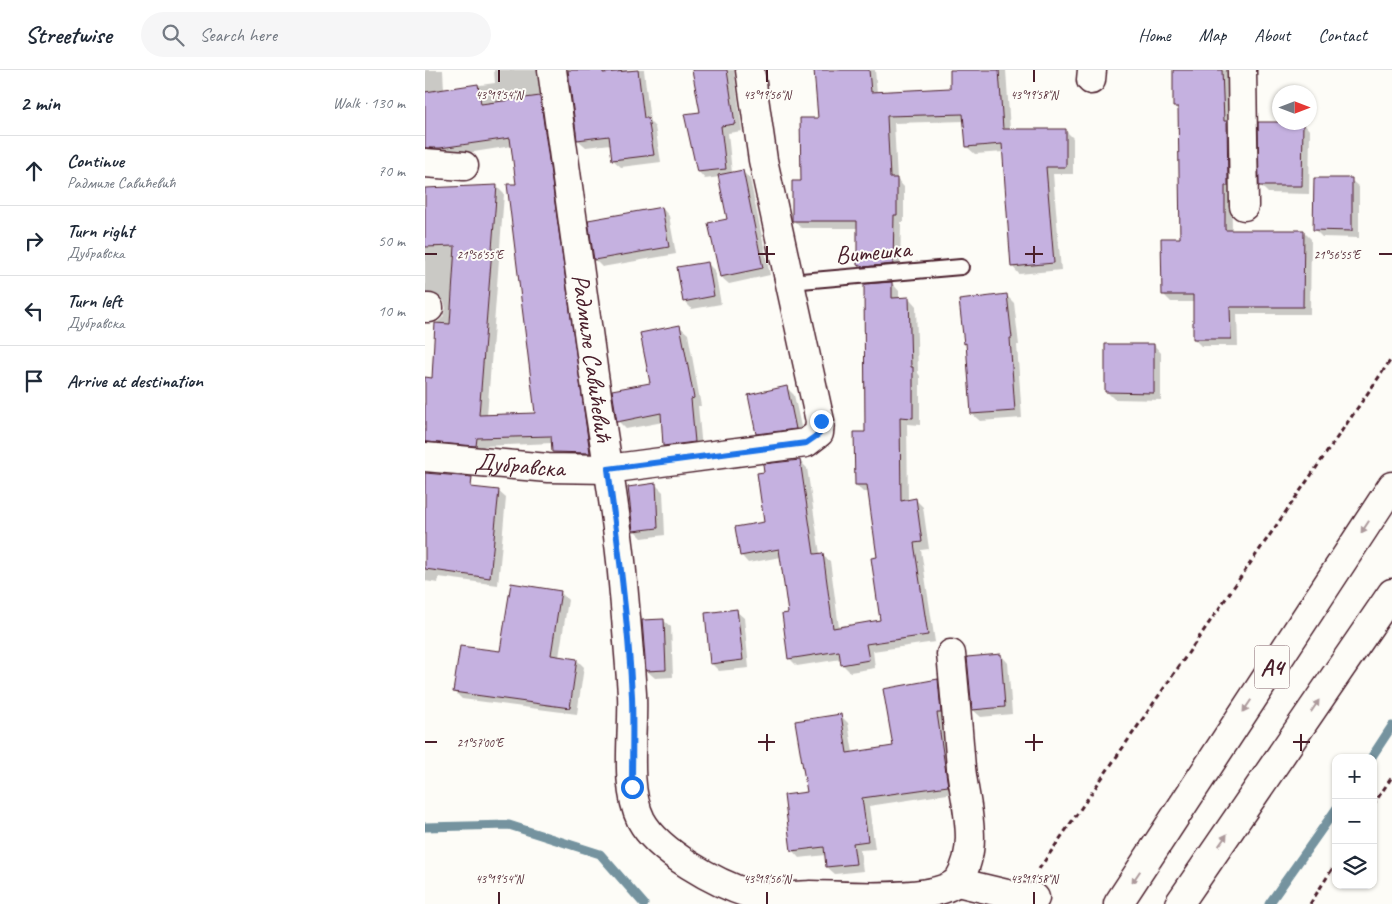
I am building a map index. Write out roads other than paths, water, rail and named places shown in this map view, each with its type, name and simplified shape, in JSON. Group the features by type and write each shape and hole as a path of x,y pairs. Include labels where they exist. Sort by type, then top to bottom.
{"main road":[{"name":"Радмиле Савићевић","path":"552,70 620,558 632,697 632,787 642,821 653,836 701,872 743,891 772,898 810,896 919,897 940,892 957,882"},
{"path":"750,70 763,160 790,282"},
{"path":"1242,70 1244,206"},
{"path":"425,163 464,166"},
{"name":"Дубравска","path":"425,457 548,468 608,469 806,443 819,434 821,421 790,282"},
{"name":"A4","path":"1117,904 1155,850 1226,737 1392,486"},
{"name":"A4","path":"1179,904 1392,593"},
{"path":"951,654 963,779 970,824 965,864 957,882 1027,897"}],"lane":[{"name":"Витешка","path":"790,282 961,267"}],"waterway":[{"path":"1374,754 1392,726"},
{"path":"1269,904 1332,815"},
{"path":"425,827 509,825 600,854 644,904"}]}
